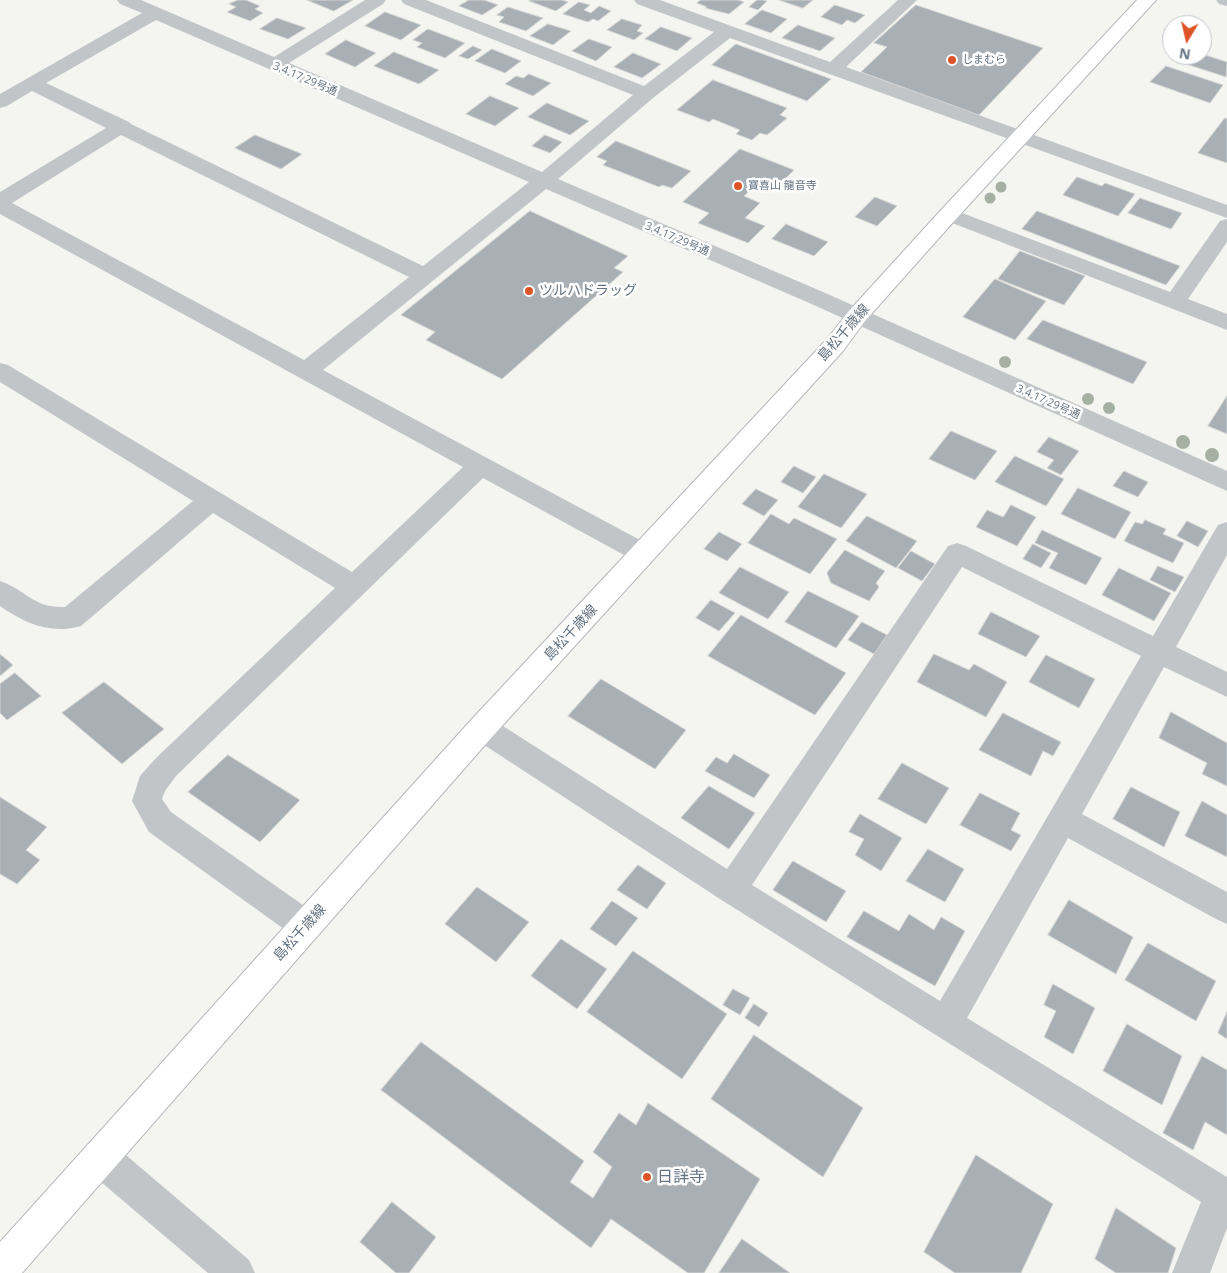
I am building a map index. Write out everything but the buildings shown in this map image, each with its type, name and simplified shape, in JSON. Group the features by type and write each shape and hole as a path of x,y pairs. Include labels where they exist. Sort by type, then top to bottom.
{"main road":[{"name":"島松千歳線","path":"0,1270 482,728 835,345 857,316 949,214 1147,0"}],"street":[{"name":"3.4.17 29号通","path":"126,0 857,316 1227,482"},
{"path":"274,65 377,0"},
{"path":"410,0 646,94"},
{"path":"644,0 832,70 1227,212"},
{"path":"832,70 898,2"},
{"path":"0,102 155,13"},
{"path":"307,370 543,181 646,94 727,31"},
{"path":"32,84 122,126 426,276"},
{"path":"0,201 122,126"},
{"path":"0,205 644,554"},
{"path":"949,214 1227,322"},
{"path":"1174,302 1227,226"},
{"path":"0,371 354,587"},
{"path":"306,926 160,822 146,802 150,785 166,767 481,465"},
{"path":"0,592 35,616 52,619 71,618 211,500"},
{"path":"946,1022 1227,532"},
{"path":"730,889 957,553 1227,684"},
{"path":"482,728 730,889 1225,1197 1190,1273"},
{"path":"1063,819 1227,909"},
{"path":"100,1156 236,1273"}],"place":[{"name":"しまむら","path":"952,60"},
{"name":"寶喜山 龍音寺","path":"738,186"},
{"name":"ツルハドラッグ","path":"529,291"},
{"name":"日詳寺","path":"647,1177"}]}
